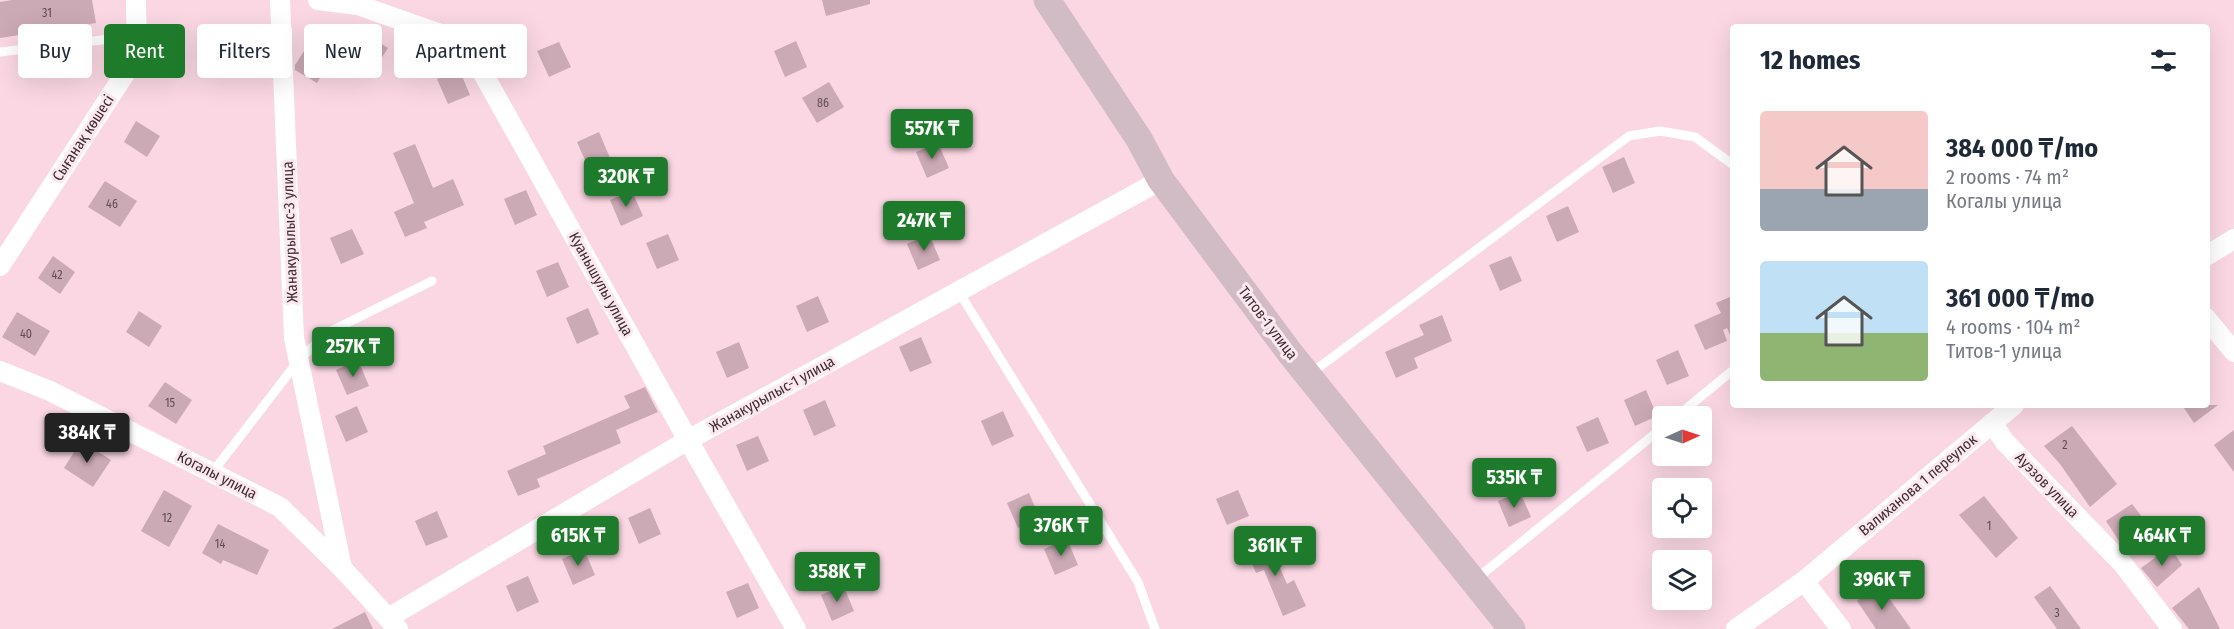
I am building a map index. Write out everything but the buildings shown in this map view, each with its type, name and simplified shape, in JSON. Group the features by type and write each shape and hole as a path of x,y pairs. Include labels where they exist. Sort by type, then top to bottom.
{"street":[{"name":"Сығанақ көшесі","path":"136,0 136,24"},
{"name":"Жанакурылыс-3 улица","path":"280,0 294,338 342,568"},
{"name":"Куанышулы улица","path":"318,0 358,5 466,43 796,629"},
{"name":"Титов-1 улица","path":"1047,0 1139,139 1161,180 1308,376 1512,629"},
{"name":"Сығанақ көшесі","path":"0,266 122,78"},
{"name":"Жанакурылыс-1 улица","path":"393,623 688,440 1161,180"},
{"path":"2210,254 2234,239"},
{"path":"2210,323 2234,352"},
{"name":"Когалы улица","path":"0,371 50,391 280,507 342,568 393,623"},
{"name":"Валиханова 1 переулок","path":"1736,629 1804,581 1993,414 2007,408"},
{"name":"Ауэзов улица","path":"1993,414 2005,442 2123,564 2172,629"},
{"path":"1804,581 1841,629"}],"lane":[{"path":"0,52 104,40"},
{"path":"1308,376 1629,136 1660,131 1695,137 1730,163"},
{"path":"213,473 299,360 327,333 432,281"},
{"path":"959,292 1138,582 1155,629"},
{"path":"1689,406 1730,373"},
{"path":"1473,581 1652,436"}]}
